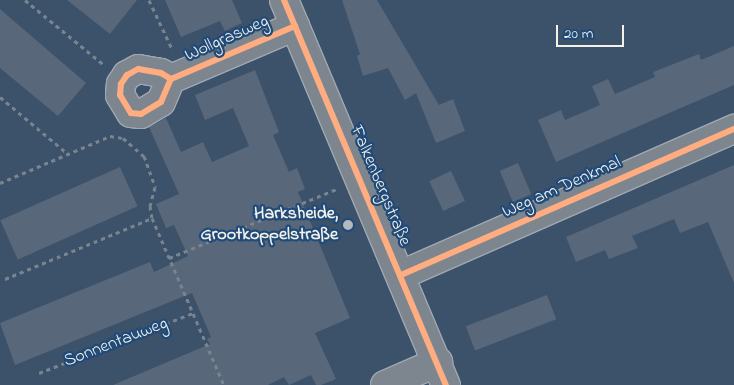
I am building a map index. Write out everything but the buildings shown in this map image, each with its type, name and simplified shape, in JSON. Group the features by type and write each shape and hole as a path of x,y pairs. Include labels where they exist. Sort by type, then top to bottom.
{"street":[{"name":"Falkenbergstraße","path":"284,0 442,374"},
{"name":"Wollgrasweg","path":"141,114 161,102 177,77 294,26"},
{"name":"Wollgrasweg","path":"124,79 138,69 177,77"},
{"path":"124,79 120,96 131,113 141,114"},
{"name":"Weg am Denkmal","path":"401,275 734,129"},
{"path":"385,385 442,374"}],"path":[{"path":"25,0 124,79"},
{"path":"0,97 68,154"},
{"path":"123,138 141,114"},
{"path":"0,183 110,136 123,138 144,156 155,187 150,206 152,218 224,385"},
{"path":"169,258 360,179"},
{"path":"5,279 152,218"}],"cycle path":[{"path":"284,0 446,385"},
{"path":"171,79 161,73 138,69 127,75 121,84 120,95 131,113 141,114 161,102 171,79 295,26"},
{"path":"401,275 734,129"}],"place":[{"name":"Harksheide, Grootkoppelstraße","path":"348,225"}]}
